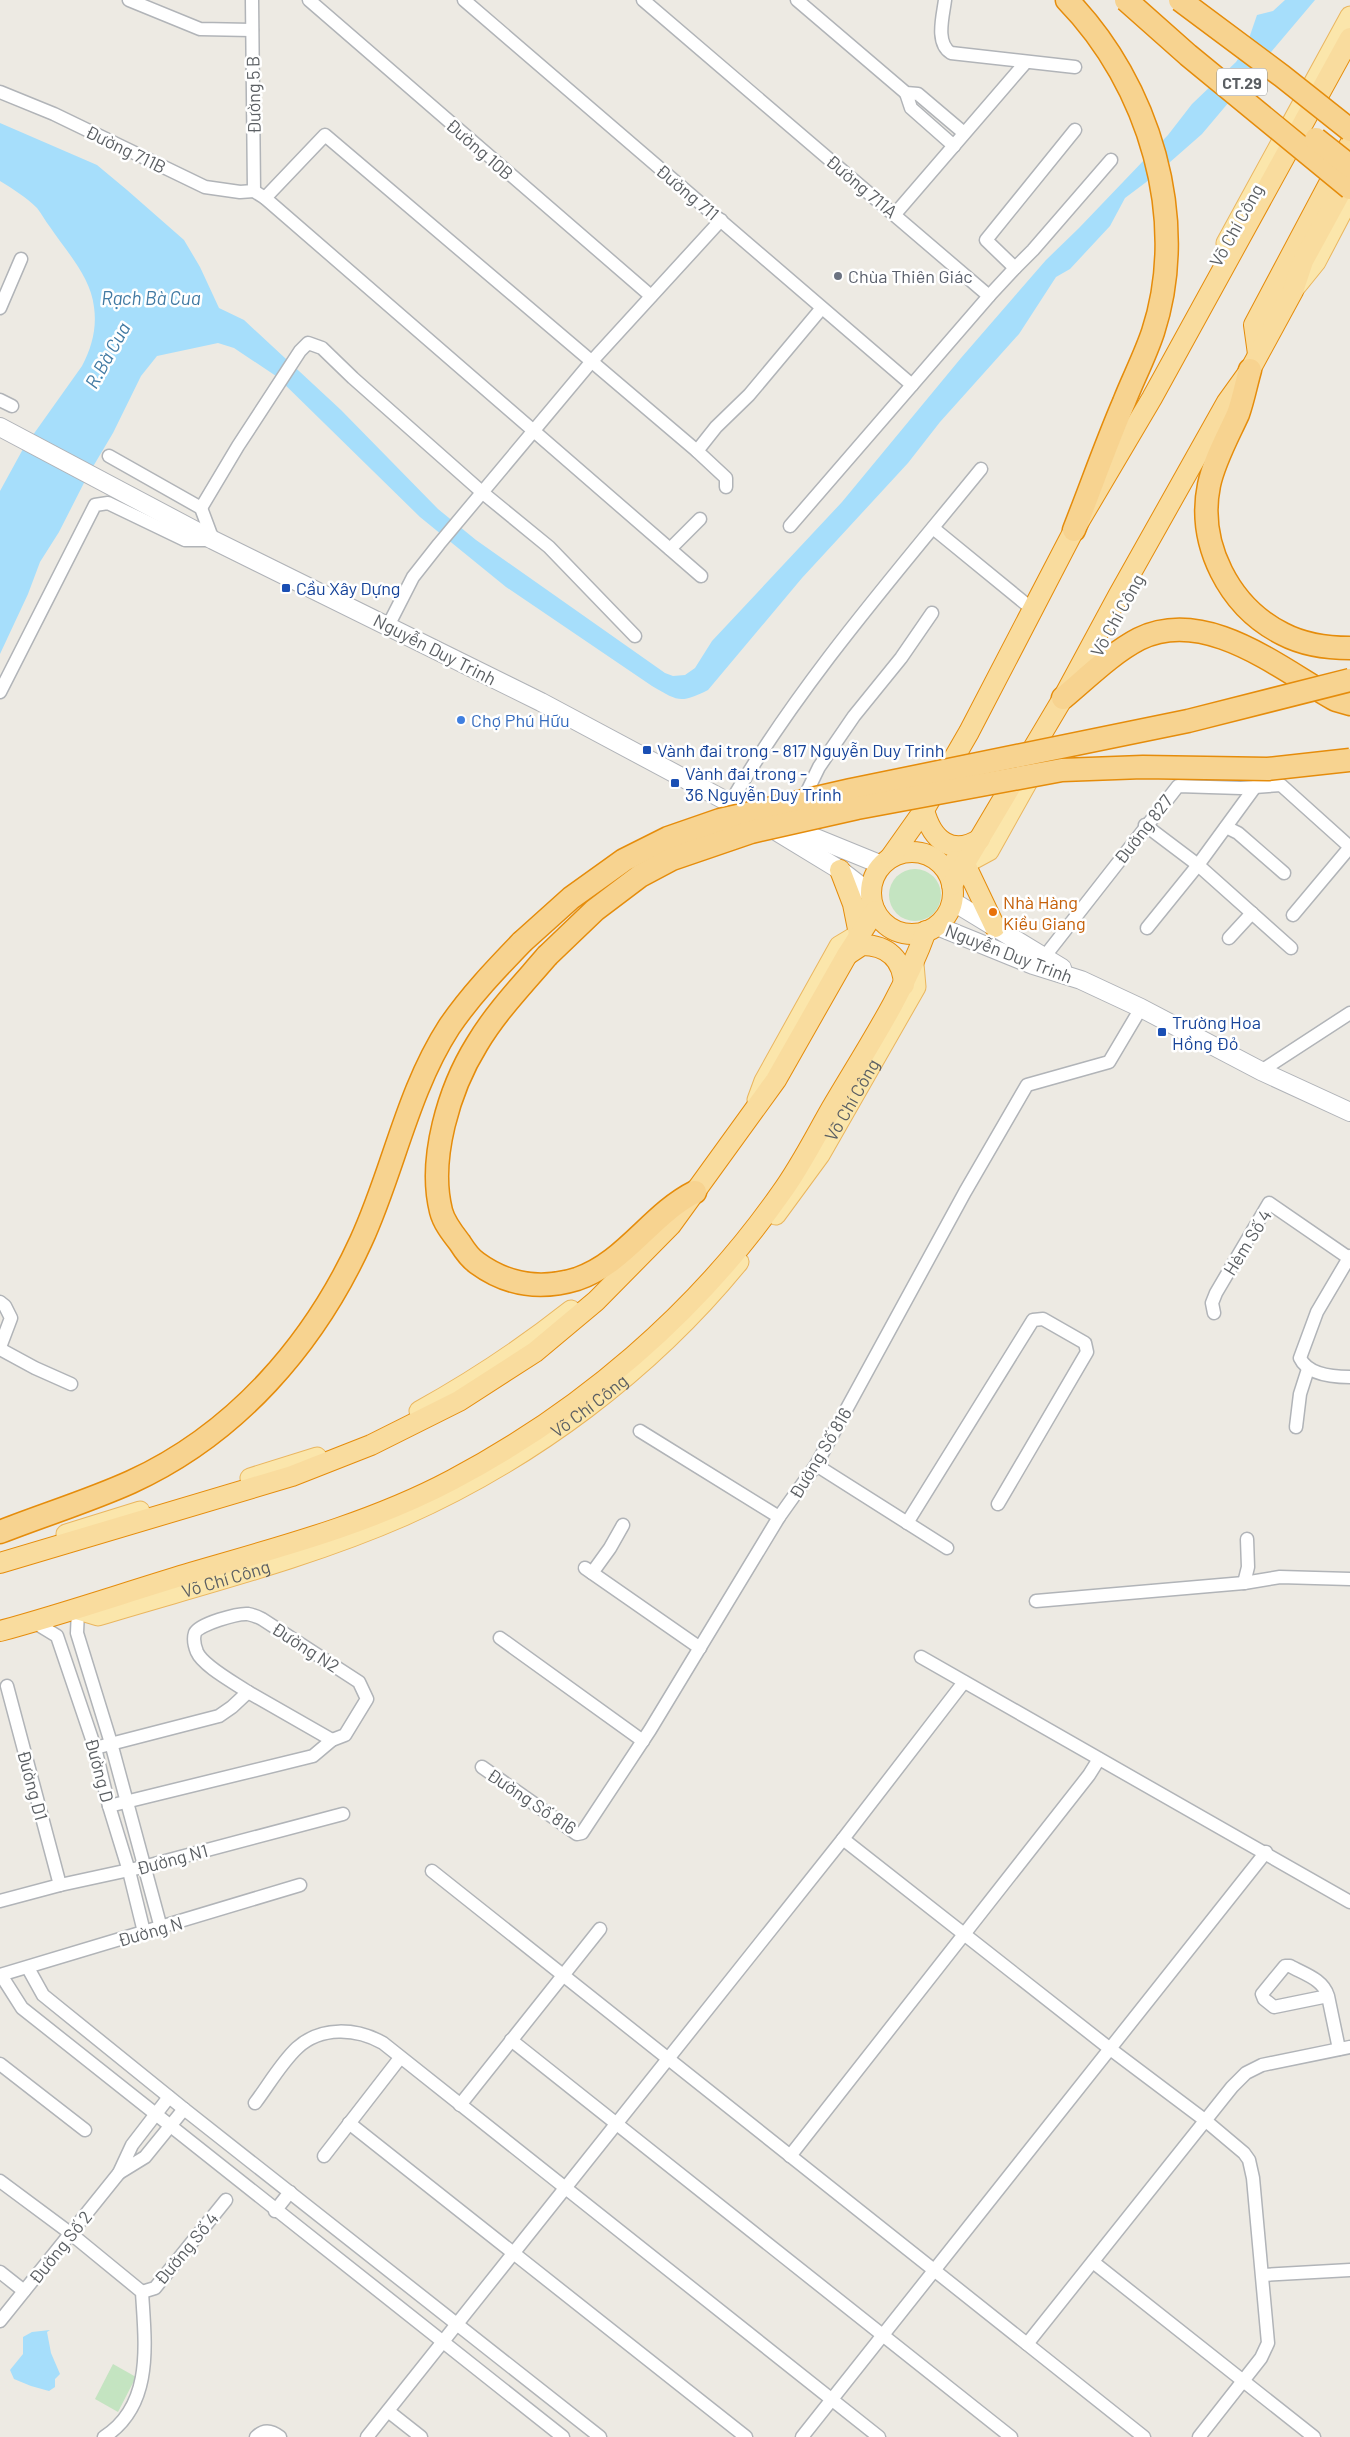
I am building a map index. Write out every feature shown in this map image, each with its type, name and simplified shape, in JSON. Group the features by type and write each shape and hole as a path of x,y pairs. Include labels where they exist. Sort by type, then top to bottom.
{"highway":[{"path":"1067,0 1104,43 1133,93 1150,136 1161,183 1166,229 1165,272 1153,332 1074,530"},
{"path":"1126,0 1188,55 1350,188"},
{"name":"CT.29","path":"1132,0 1350,166"},
{"name":"CT.29","path":"1180,0 1350,130"},
{"name":"Võ Chí Công","path":"886,862 924,810 1005,664 1074,530 1207,297 1350,38"},
{"name":"Võ Chí Công","path":"1207,297 1238,269 1350,62"},
{"path":"1350,144 1254,325 1254,362 1239,410 1210,484 1206,511 1211,545 1221,573 1236,596 1255,615 1283,634 1310,645 1350,648"},
{"name":"Võ Chí Công","path":"952,893 965,864 1064,698 1118,596 1227,402 1254,362 1293,291 1303,261 1350,175"},
{"path":"1064,698 1121,651 1140,639 1163,631 1188,630 1209,632 1235,642 1345,702"},
{"path":"0,1532 132,1481 190,1449 247,1404 298,1350 331,1296 361,1241 422,1080 449,1027 486,979 522,942 571,898 624,860 668,838 720,820 851,790 1188,722 1350,680"},
{"path":"694,1192 670,1206 629,1246 602,1267 578,1279 546,1286 519,1284 493,1275 472,1260 450,1230 441,1213 436,1170 440,1140 461,1075 477,1044 512,997 547,956 594,910 640,876 672,859 751,832 857,808 1062,770 1143,767 1268,769 1350,760"},
{"path":"924,810 934,834 945,842 958,847 970,845 980,838"},
{"path":"910,831 936,852 965,864 995,927"},
{"path":"0,1563 292,1476 371,1445 459,1401 534,1352 596,1301 671,1225 736,1136 776,1080 859,934 873,902 876,874 886,862 912,852 933,858 942,865 952,893 947,915 932,928 907,934 897,931 881,919 873,902"},
{"path":"840,870 853,904 859,934"},
{"name":"Võ Chí Công","path":"0,1631 78,1610 97,1601 295,1550 362,1526 451,1480 557,1417 633,1355 676,1316 762,1226 904,985 932,928"},
{"path":"859,934 874,934 891,940 905,951 914,964"},
{"path":"847,955 862,945 882,948 892,954 901,965 904,985"}],"main road":[{"name":"Võ Chí Công","path":"1128,436 1137,410 1166,353 1350,16"},
{"name":"Võ Chí Công","path":"1293,291 1316,262 1350,197"},
{"name":"Nguyễn Duy Trinh","path":"7,431 213,540 541,702 730,803 840,870 873,902"},
{"name":"Võ Chí Công","path":"910,831 911,810 984,685 1005,664"},
{"name":"Võ Chí Công","path":"965,864 989,851 1040,761 1042,732"},
{"name":"Nguyễn Duy Trinh","path":"730,803 886,862"},
{"name":"Nguyễn Duy Trinh","path":"952,893 995,927 1045,956 1081,980"},
{"name":"Nguyễn Duy Trinh","path":"932,928 1033,965 1081,980 1141,1008 1261,1071 1350,1112"},
{"path":"754,1109 764,1081 840,946 859,934"},
{"name":"Võ Chí Công","path":"762,1226 820,1155 916,987 914,964"},
{"path":"0,1554 313,1458 382,1431 467,1385 536,1338 586,1299 694,1192"}],"street":[{"path":"132,0 200,29 252,30"},
{"name":"Đường 5 B","path":"252,0 254,191"},
{"name":"Đường 10B","path":"309,0 651,296"},
{"name":"Đường 711","path":"464,0 721,220 821,309 912,385"},
{"name":"Đường 711A","path":"643,0 989,296"},
{"path":"797,0 906,94 911,108 954,146"},
{"path":"945,0 942,40 946,50 951,53 1075,67"},
{"path":"895,214 1026,62"},
{"name":"Đường 711B","path":"0,92 54,114 204,187 240,192 254,191"},
{"path":"906,94 918,94 964,133"},
{"path":"1015,268 986,240 1075,130"},
{"path":"265,198 325,135 697,451 726,478 726,487"},
{"path":"790,526 989,296 1033,250 1111,160"},
{"path":"254,191 265,198 701,576"},
{"path":"388,626 413,577 439,544 592,361 721,220"},
{"path":"0,308 21,259"},
{"path":"697,451 716,427 749,395 821,309"},
{"path":"201,508 272,394 300,351 308,343 322,348 483,493 549,547 634,636"},
{"path":"0,400 12,406"},
{"path":"0,692 94,505 108,502 185,540 213,540 201,508 109,456"},
{"path":"730,803 754,763 816,673 981,469"},
{"path":"670,549 700,519"},
{"path":"933,528 1032,609"},
{"path":"787,826 807,795 824,760 932,613"},
{"name":"Đường 827","path":"1045,956 1145,825 1178,786 1255,787 1281,785 1350,847"},
{"path":"1147,928 1198,865 1255,787"},
{"path":"1145,825 1198,865 1291,948"},
{"path":"1226,827 1238,833 1284,873"},
{"path":"1293,915 1350,847"},
{"path":"1229,938 1252,913"},
{"name":"Đường Số 816","path":"482,1768 580,1834 643,1741 779,1517 793,1500 816,1465 960,1200 1027,1085 1109,1062 1141,1008"},
{"path":"1261,1071 1350,1014"},
{"name":"Hèm Số 4","path":"1214,1313 1212,1303 1216,1294 1270,1203 1349,1257"},
{"path":"1349,1257 1317,1312 1300,1358 1308,1369 1333,1376 1350,1377"},
{"path":"0,1302 5,1306 11,1318 0,1348 35,1368 71,1384"},
{"path":"907,1523 1032,1320 1043,1318 1085,1343 1087,1352 998,1504"},
{"path":"1296,1427 1300,1394 1308,1369"},
{"path":"640,1431 779,1517"},
{"path":"816,1465 947,1548"},
{"path":"623,1525 610,1548 588,1570 700,1648"},
{"path":"1244,1583 1248,1567 1246,1540"},
{"path":"1036,1602 1244,1583 1280,1577 1350,1579"},
{"name":"Đường D","path":"78,1610 77,1633 111,1743 161,1928"},
{"name":"Đường N2","path":"109,1806 313,1756 332,1740 345,1735 367,1699 364,1688 359,1682 262,1619 249,1614 238,1614 201,1627 195,1634 194,1644 198,1654 208,1665 248,1692"},
{"name":"Đường D","path":"34,1622 57,1636 95,1748 144,1932"},
{"path":"500,1638 643,1741"},
{"path":"921,1657 1098,1759 1266,1852 1350,1902"},
{"path":"367,2437 843,1839 964,1682"},
{"name":"Đường D1","path":"7,1686 60,1884"},
{"path":"95,1748 219,1716 248,1692 332,1740"},
{"path":"790,2156 1089,1775 1098,1759"},
{"name":"Đường N1","path":"0,1900 60,1884 143,1867 343,1814"},
{"path":"843,1839 1109,2048 1206,2121 1250,2160 1254,2178 1268,2343 1261,2358 1199,2437"},
{"path":"802,2437 1266,1852"},
{"path":"432,1871 1144,2437"},
{"name":"Đường N","path":"1,1975 300,1885"},
{"path":"460,2105 600,1929"},
{"path":"1027,2344 1246,2073 1262,2065 1344,2048 1338,2037 1328,1996 1322,1985 1290,1966 1281,1970 1262,1994 1264,1999 1274,2007 1328,1996"},
{"path":"28,1968 43,1995 184,2110 600,2437"},
{"path":"1,1975 22,2008 563,2437"},
{"path":"255,2104 296,2049 318,2036 332,2032 360,2033 383,2043 879,2437"},
{"path":"511,2040 1010,2437"},
{"path":"324,2156 400,2058"},
{"path":"0,2064 85,2130"},
{"path":"119,2172 132,2146 169,2097"},
{"path":"119,2172 146,2157 184,2110"},
{"path":"349,2123 746,2437"},
{"name":"Đường Số 2","path":"0,2320 119,2172"},
{"path":"0,2181 70,2233 142,2292 144,2376 136,2400 125,2419 104,2437"},
{"path":"276,2210 290,2192"},
{"name":"Đường Số 4","path":"142,2292 155,2288 226,2200"},
{"path":"1093,2262 1314,2437"},
{"path":"1263,2275 1350,2270"},
{"path":"0,2272 24,2291"},
{"path":"388,2411 421,2437"},
{"path":"256,2437 264,2431 272,2431 280,2437"}],"green space":[{"path":"910,869 920,869 934,876 941,890 941,900 934,914 920,921 910,921 900,917 893,910 889,900 889,890 893,880 900,873"},
{"path":"113,2364 136,2377 118,2412 95,2399"}],"water":[{"path":"1285,0 1315,0 1202,134 1153,177 1125,198 1110,226 1070,269 1056,277 1019,334 940,422 908,463 802,578 708,690 685,699 674,698 668,695 506,587 420,517 276,376 234,348 218,343 157,356 141,376 113,433 88,475 59,532 40,562 28,594 0,654 0,491 23,449 82,366 89,352 95,322 92,296 77,265 37,208 0,181 0,123 97,165 184,240 200,267 219,308 244,320 341,410 438,509 476,540 665,673 673,676 685,675 695,668 712,641 842,502 961,358 1046,260 1168,135 1192,104 1236,62 1246,47 1257,15 1273,11"},
{"path":"50,2330 47,2332 51,2353 60,2374 55,2379 55,2387 49,2391 14,2379 10,2370 23,2354 23,2337 32,2332"}],"place":[{"name":"Chùa Thiên Giác","path":"838,276"},
{"name":"Cầu Xây Dựng","path":"286,588"},
{"name":"Chợ Phú Hữu","path":"461,720"},
{"name":"Vành đai trong - 817 Nguyễn Duy Trinh","path":"647,750"},
{"name":"Vành đai trong - 36 Nguyễn Duy Trinh","path":"675,783"},
{"name":"Nhà Hàng Kiều Giang","path":"993,912"},
{"name":"Trường Hoa Hồng Đỏ","path":"1162,1032"}],"water label":[{"name":"Rạch Bà Cua","path":"151,297"},
{"name":"R.Bà Cua","path":"107,355"}]}
